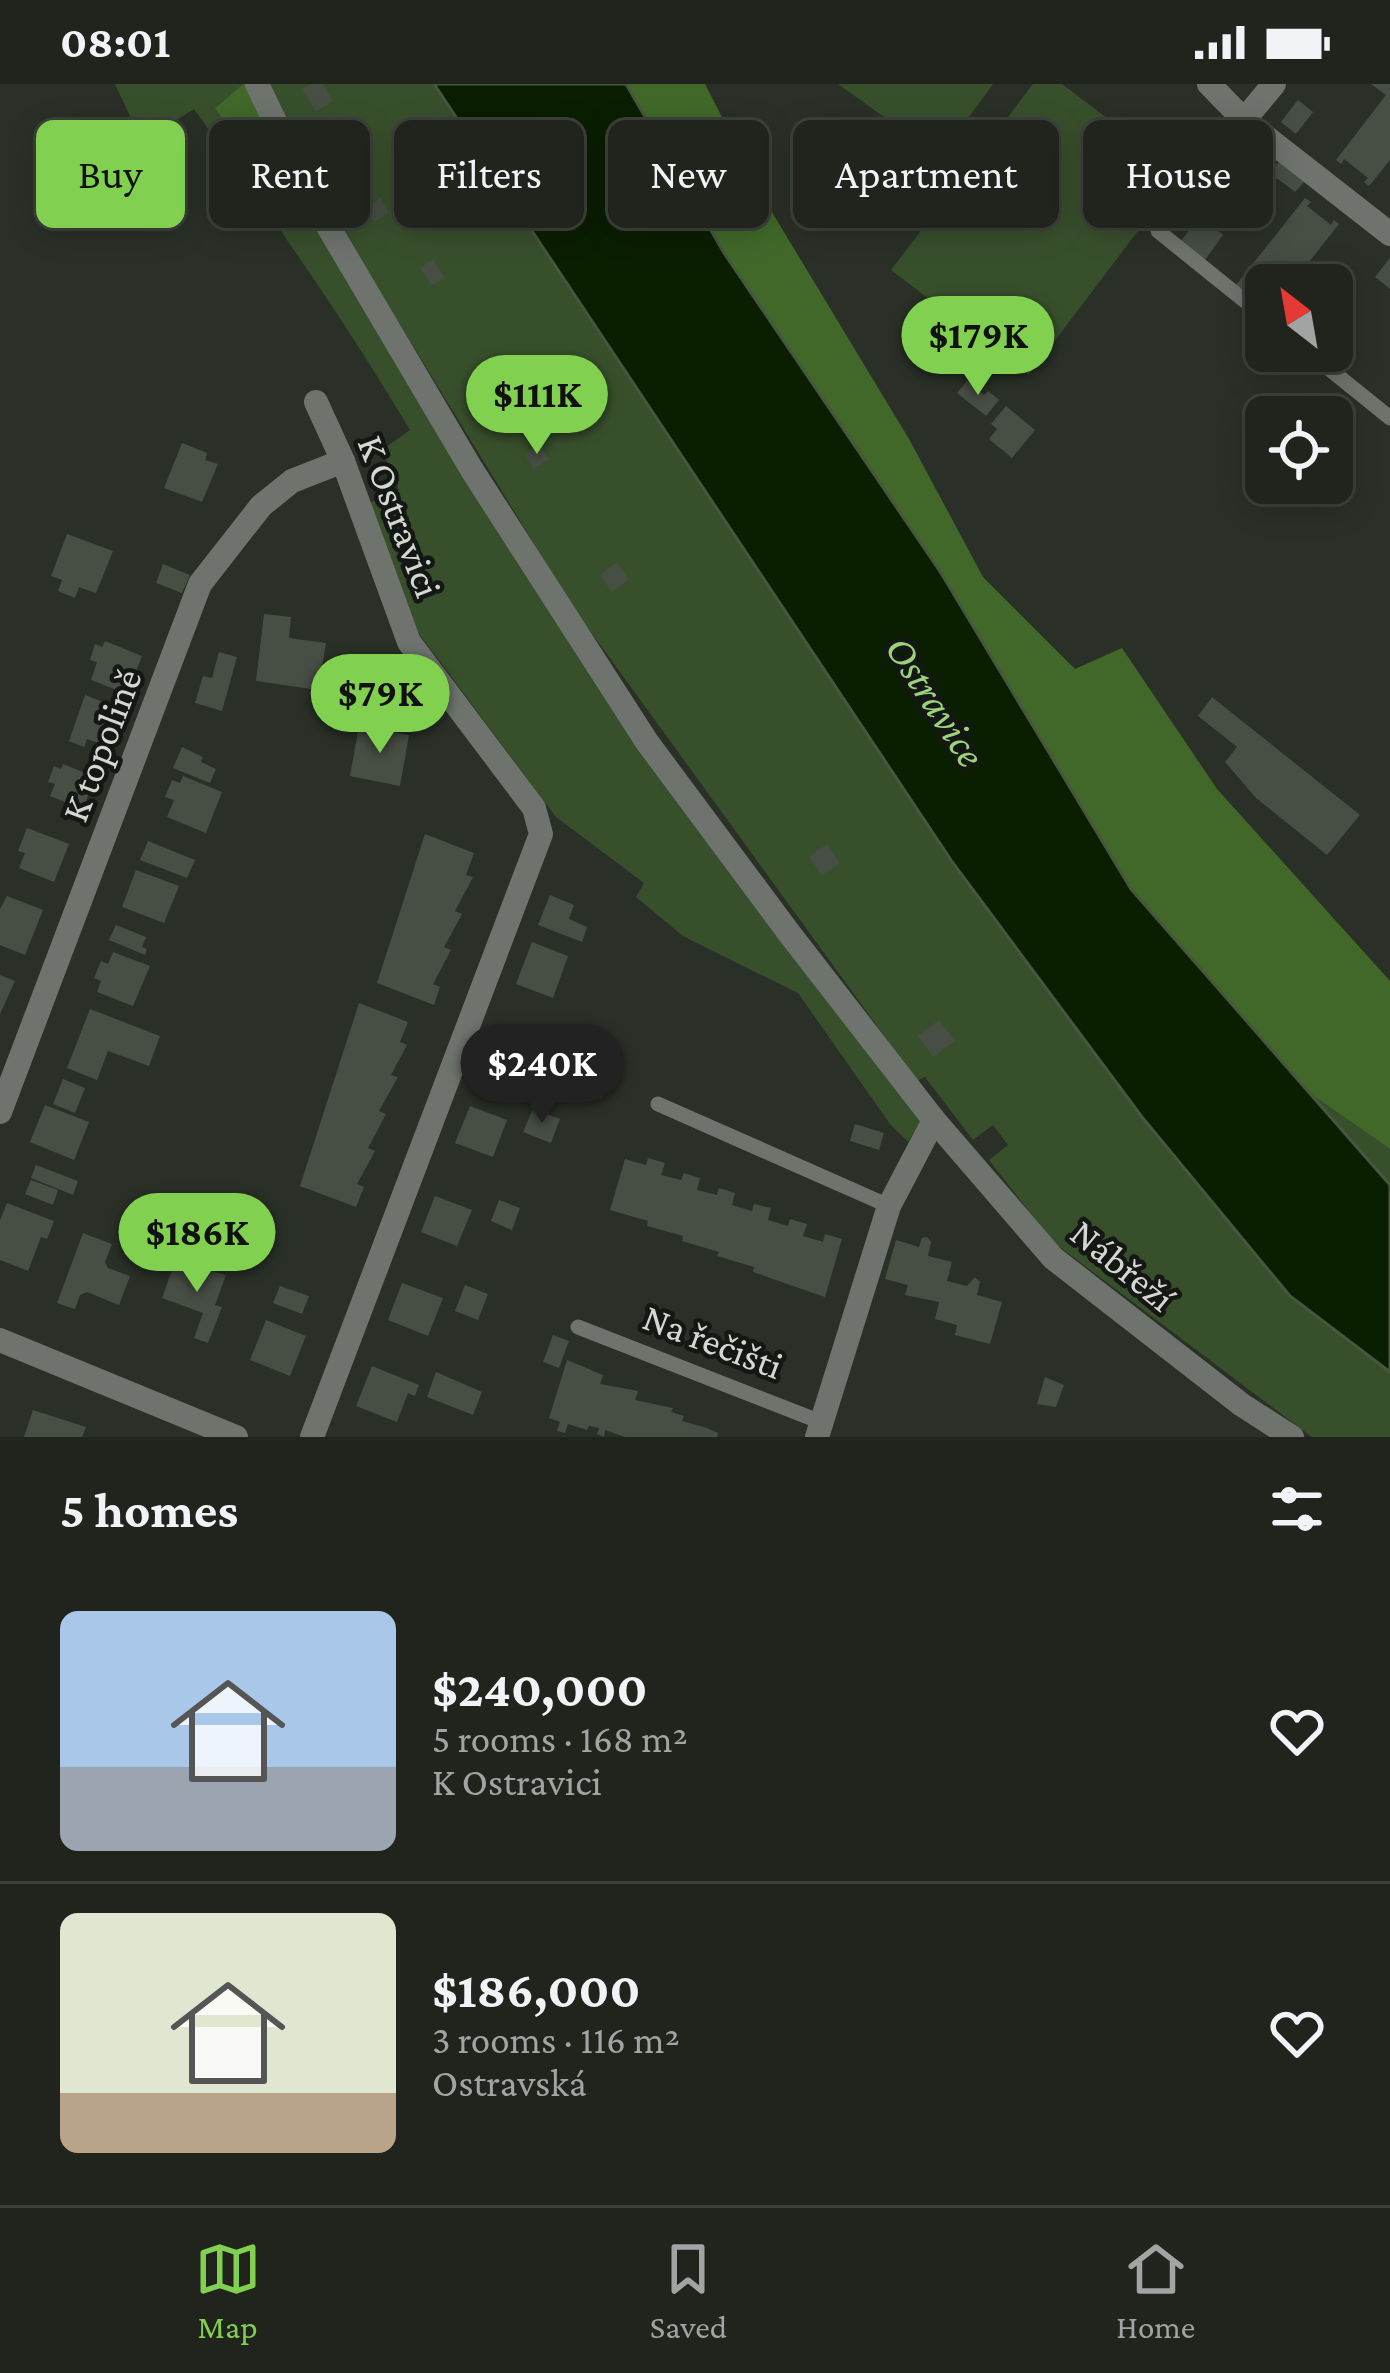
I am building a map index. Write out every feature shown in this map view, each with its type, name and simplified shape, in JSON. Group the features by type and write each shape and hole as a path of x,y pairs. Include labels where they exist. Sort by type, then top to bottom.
{"street":[{"name":"Nábřeží","path":"256,84 313,201 392,336 647,742 934,1120 1053,1258 1242,1406 1292,1437"},
{"path":"1209,84 1244,120 1274,84"},
{"path":"1273,143 1390,234"},
{"name":"K Ostravici","path":"312,1437 541,834 534,808 409,642 343,461 316,402"},
{"name":"K topolině","path":"0,1112 200,584 262,506 292,481 343,461"},
{"name":"Na řečišti","path":"819,1429 889,1206 934,1120"},
{"path":"0,1340 236,1437"}],"lane":[{"path":"1160,228 1158,231 1245,301"},
{"path":"1333,372 1390,418"},
{"path":"658,1104 889,1206"},
{"name":"Na řečišti","path":"578,1327 819,1429"}],"shaded area":[{"path":"115,84 243,84 216,107 230,120 209,120 209,130 194,109 177,120 132,120"},
{"path":"265,84 434,84 458,120 394,120 394,228 530,228 953,863 1142,1117 1290,1296 1390,1372 1390,1437 1312,1437 1053,1242 989,1160 1008,1145 993,1125 973,1140 925,1077 917,1081 572,606 341,228 370,228 370,120 283,120"},
{"path":"838,84 993,84 967,120 888,120"},
{"path":"1033,84 1062,84 1110,120 1083,120 1083,228 1140,228 1029,375 891,270 923,228 1059,228 1059,120 1006,120"},
{"path":"278,228 321,228 455,457 922,1118 908,1142 890,1124 798,993 683,936 636,897 644,883 556,817 417,631 369,503 399,490 382,450 410,430"},
{"path":"1308,1092 1390,1149 1390,1185"}],"green space":[{"path":"249,84 266,120 223,120 215,108"},
{"path":"626,84 705,84 723,120 647,120"},
{"path":"769,207 909,439 983,577 1075,669 1122,648 1217,789 1390,981 1390,1149 1308,1092 1131,889 941,573 710,228 769,228"}],"water":[{"name":"Ostravice","path":"434,84 626,84 647,120 608,120 608,228 710,228 941,573 1131,889 1390,1185 1390,1372 1290,1296 1142,1117 953,863 530,228 584,228 584,120 458,120"}],"building":[{"path":"323,84 333,101 316,112 302,90"},
{"path":"1371,84 1390,84 1390,160 1369,186 1364,182 1368,178 1344,159 1341,164 1336,160 1386,95"},
{"path":"1298,100 1313,112 1296,134 1281,122"},
{"path":"1279,162 1304,182 1295,192 1273,175"},
{"path":"380,198 389,213 374,222 370,204"},
{"path":"1305,198 1311,202 1307,206 1331,225 1334,220 1339,224 1308,264 1253,264"},
{"path":"1191,228 1214,228 1223,235 1205,260 1180,242"},
{"path":"1390,258 1390,289 1375,277"},
{"path":"433,259 445,278 432,286 420,268"},
{"path":"488,374 499,391 487,398 476,382"},
{"path":"967,381 999,400 986,416 957,393"},
{"path":"1006,406 1035,430 1012,458 989,439 997,429 991,424"},
{"path":"182,443 207,453 205,460 218,464 202,502 164,488"},
{"path":"539,444 549,459 534,469 525,454"},
{"path":"67,534 113,551 96,593 79,587 75,598 58,591 62,580 51,576"},
{"path":"617,562 629,579 612,592 600,575"},
{"path":"163,564 190,575 182,593 156,583"},
{"path":"264,614 291,617 289,638 326,643 318,690 256,681"},
{"path":"105,641 142,656 127,694 91,680 97,662 90,660 95,644 102,647"},
{"path":"219,652 237,657 222,711 195,703 203,676 212,678"},
{"path":"85,695 121,709 107,746 87,739 84,747 69,741"},
{"path":"1212,697 1360,815 1327,855 1256,798 1225,762 1237,747 1198,716"},
{"path":"359,726 409,735 400,786 350,776"},
{"path":"182,747 216,769 210,783 173,768"},
{"path":"63,764 95,777 83,809 50,796 55,784 48,782 54,766 61,769"},
{"path":"183,776 222,792 206,833 167,817 174,800 165,797 172,780 180,783"},
{"path":"27,828 69,844 54,882 19,868 25,853 18,851"},
{"path":"425,834 474,853 466,875 473,877 455,911 462,914 444,947 451,950 433,984 440,987 434,1005 377,983"},
{"path":"148,841 195,860 187,878 140,860"},
{"path":"827,844 840,863 822,875 809,857"},
{"path":"136,870 179,886 164,923 122,907"},
{"path":"550,895 574,905 569,919 587,927 582,942 538,925"},
{"path":"7,896 43,910 25,955 0,945 0,909"},
{"path":"116,925 146,937 145,955 109,940"},
{"path":"532,942 568,956 553,998 516,984"},
{"path":"113,952 150,966 133,1006 97,992 101,981 94,978 101,961 108,964"},
{"path":"0,975 15,981 0,1014"},
{"path":"359,1003 408,1022 400,1042 407,1045 391,1075 398,1077 379,1111 386,1114 368,1148 375,1151 357,1184 364,1187 356,1207 300,1186"},
{"path":"90,1009 160,1036 149,1066 108,1051 97,1080 67,1068"},
{"path":"939,1020 955,1041 933,1057 918,1036"},
{"path":"63,1079 85,1088 75,1113 53,1104"},
{"path":"45,1105 89,1122 74,1160 30,1142"},
{"path":"470,1106 507,1120 493,1157 455,1143"},
{"path":"533,1109 560,1119 551,1143 523,1132"},
{"path":"855,1124 884,1133 879,1150 850,1141"},
{"path":"648,1158 665,1163 661,1175 681,1180 684,1173 700,1178 697,1190 717,1195 719,1188 735,1193 732,1205 752,1211 754,1204 771,1208 768,1220 788,1226 790,1219 807,1224 803,1236 823,1242 825,1234 842,1239 825,1297 753,1272 754,1267 682,1241 683,1236 647,1226 648,1221 610,1210 625,1159 646,1165"},
{"path":"36,1165 78,1181 73,1195 31,1178"},
{"path":"31,1180 58,1190 53,1205 25,1194"},
{"path":"435,1196 472,1210 457,1246 421,1232"},
{"path":"499,1200 520,1208 512,1230 491,1221"},
{"path":"7,1203 54,1221 47,1239 41,1237 28,1271 0,1260 0,1220"},
{"path":"83,1233 112,1244 105,1262 108,1268 130,1276 119,1305 87,1292 80,1295 75,1309 57,1303"},
{"path":"927,1237 931,1242 928,1256 952,1262 947,1281 967,1286 975,1277 980,1282 977,1295 1002,1302 990,1344 955,1335 957,1325 935,1319 939,1302 905,1295 908,1285 885,1279 896,1240 919,1247"},
{"path":"175,1262 226,1275 215,1305 222,1307 208,1343 194,1338 203,1313 162,1298"},
{"path":"402,1283 443,1298 428,1336 388,1320"},
{"path":"465,1285 488,1294 478,1320 455,1311"},
{"path":"280,1286 309,1296 302,1314 273,1303"},
{"path":"266,1320 306,1336 290,1376 250,1360"},
{"path":"553,1335 569,1341 559,1368 543,1362"},
{"path":"567,1360 603,1375 600,1384 638,1391 635,1400 673,1408 671,1412 684,1416 682,1421 718,1433 717,1437 625,1437 605,1430 604,1437 597,1434 599,1428 568,1424 565,1433 557,1431 560,1422 549,1418"},
{"path":"372,1366 419,1385 415,1396 408,1393 397,1422 356,1406"},
{"path":"436,1372 482,1392 473,1415 427,1397"},
{"path":"1045,1377 1064,1385 1056,1407 1037,1404"},
{"path":"33,1410 86,1427 82,1437 24,1437"}]}
